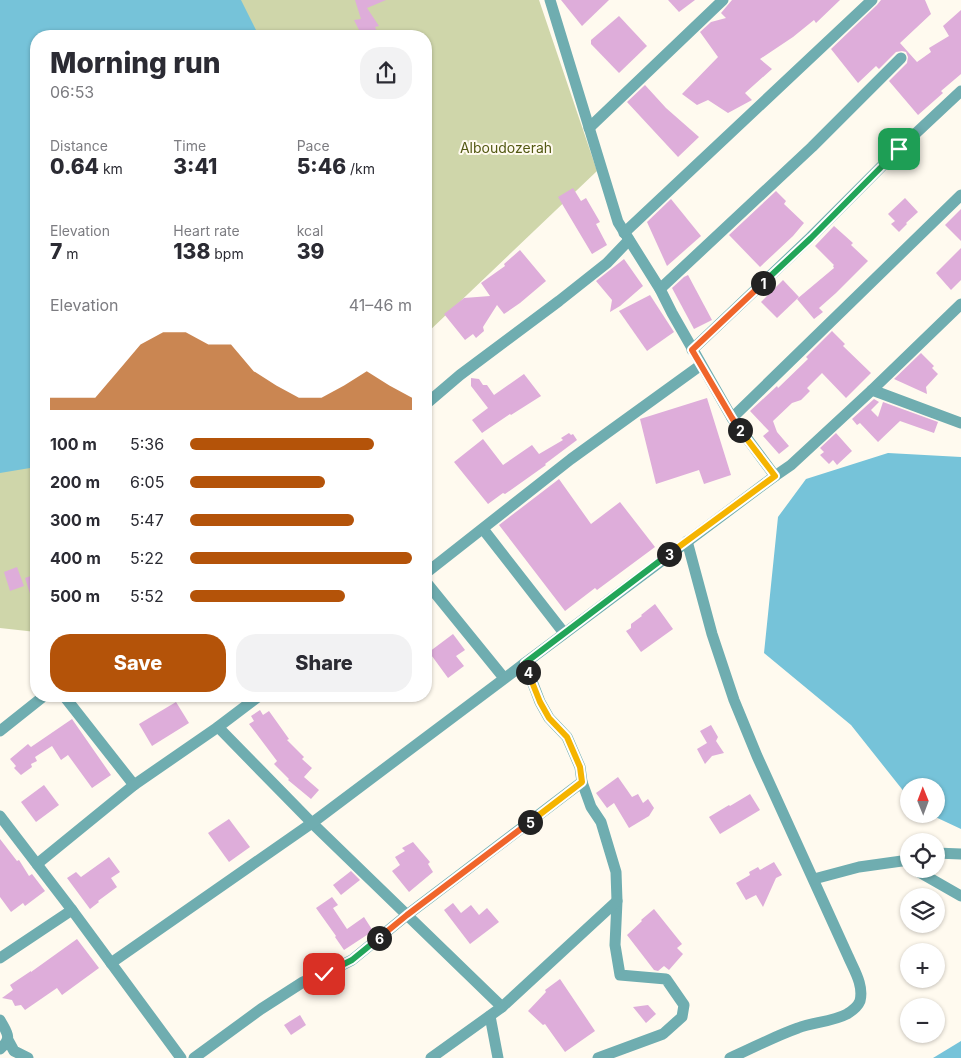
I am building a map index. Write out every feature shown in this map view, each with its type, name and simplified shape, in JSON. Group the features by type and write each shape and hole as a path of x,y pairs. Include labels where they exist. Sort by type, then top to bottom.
{"street":[{"path":"589,128 723,0"},
{"path":"432,399 460,375 607,263 626,236 872,0"},
{"path":"552,1 618,222 660,289 692,350 732,418 775,476"},
{"path":"660,289 812,147 901,58"},
{"path":"692,350 811,238 899,149 961,91"},
{"path":"732,418 961,195"},
{"path":"111,963 312,823 791,465 961,304"},
{"path":"432,568 571,459 701,365"},
{"path":"872,390 961,423"},
{"path":"483,528 564,633"},
{"path":"687,541 712,634 734,700 757,756 860,984 860,1002 847,1014 800,1027 730,1058"},
{"path":"432,589 504,678"},
{"path":"525,663 540,702 549,718 567,737 580,767 582,782 591,807 601,822 616,872 617,901 614,945 620,976 666,979 684,1005 682,1017 663,1034 598,1058"},
{"path":"0,731 36,702"},
{"path":"69,702 134,784"},
{"path":"37,864 134,784 252,702"},
{"path":"218,727 312,823 502,1007"},
{"path":"194,1058 262,1008 303,982 352,960 407,915 582,782"},
{"path":"0,816 181,1058"},
{"path":"945,853 961,854"},
{"path":"814,879 860,867 900,864"},
{"path":"929,878 961,896"},
{"path":"431,1058 502,1007 617,901"},
{"path":"0,958 72,910"},
{"path":"490,1016 498,1058"},
{"path":"0,1020 8,1034 4,1044 28,1058"}],"green space":[{"name":"Alboudozerah","path":"0,0 539,0 597,171 432,328 432,30 30,30 30,631 0,628"}],"water":[{"path":"0,0 241,0 256,30 30,30 30,468 0,473"},
{"path":"888,453 961,457 961,829 945,822 945,778 900,778 900,787 851,725 764,653 778,517 806,479"},
{"path":"961,1041 961,1058 933,1058"}],"building":[{"path":"355,0 386,0 367,8 379,26 375,27 376,30 359,30 354,20 361,19"},
{"path":"561,0 609,0 582,26"},
{"path":"668,0 695,0 679,12"},
{"path":"732,0 840,0 816,23 814,20 760,59 772,69 745,93 752,100 728,113 708,100 697,105 682,94 718,57 700,32 711,22 726,18 721,13"},
{"path":"881,0 925,0 931,14 900,43 917,62 931,52 929,48 949,36 943,26 961,10 961,74 918,115 889,81 907,63 908,57 906,52 896,52 879,69 876,66 858,83 831,49"},
{"path":"619,16 647,46 619,73 591,44 591,40"},
{"path":"645,85 666,108 699,137 678,157 627,102"},
{"path":"573,188 581,201 586,198 600,222 596,224 607,245 592,254 558,197"},
{"path":"776,191 786,201 784,204 804,223 760,267 729,235"},
{"path":"905,198 918,212 899,232 891,224 895,221 888,214"},
{"path":"671,199 701,236 667,266 647,222"},
{"path":"961,209 961,241 945,225"},
{"path":"834,226 853,243 851,245 868,261 819,308 823,312 814,319 797,299 834,268 834,265 815,246"},
{"path":"961,248 961,280 951,290 936,273"},
{"path":"520,250 546,281 504,314 497,305 483,327 484,331 476,338 473,334 465,340 444,314 464,298 490,296 481,283 505,266 504,264"},
{"path":"624,259 643,286 610,312 612,300 596,281"},
{"path":"688,275 712,320 694,329 672,288"},
{"path":"783,280 799,297 777,318 761,302"},
{"path":"650,295 674,332 647,351 619,311"},
{"path":"832,331 845,344 843,346 871,373 846,398 822,373 807,388 810,391 801,400 792,403 773,421 777,432 789,446 779,454 763,436 769,431 750,411 777,386 778,388 808,359 806,357"},
{"path":"921,353 934,366 932,368 938,374 926,387 927,394 894,379"},
{"path":"524,374 541,396 482,433 472,420 488,408 471,386 471,378 479,379 483,385 487,385 494,395"},
{"path":"707,398 731,475 704,484 699,470 656,484 640,419"},
{"path":"874,399 879,402 871,410 878,417 883,402 938,422 934,433 900,421 878,442 860,423 857,425 852,419"},
{"path":"569,433 573,434 577,440 546,465 488,504 454,462 483,439 503,465 532,445 539,454 563,440 561,438"},
{"path":"836,433 852,451 837,465 833,460 829,464 820,455 824,452 820,448"},
{"path":"559,479 591,524 620,502 655,547 565,611 499,525"},
{"path":"17,567 24,586 10,591 4,572"},
{"path":"30,576 30,594 25,578"},
{"path":"655,604 673,629 641,652 626,631 631,628 631,624"},
{"path":"453,634 465,650 456,656 464,666 448,678 432,656 432,650"},
{"path":"176,702 189,723 152,746 139,724"},
{"path":"260,710 263,715 269,711 289,739 287,740 312,768 304,777 319,790 311,799 288,780 274,764 277,761 249,724 254,721 251,716"},
{"path":"72,719 111,775 92,788 68,755 61,760 52,746 35,757 37,761 31,764 32,767 21,775 14,768 16,766 10,759 28,744 31,747"},
{"path":"711,725 718,737 716,741 724,753 712,756 705,764 697,749 707,743 700,731"},
{"path":"618,777 632,797 638,794 643,803 648,799 654,808 649,816 629,828 614,803 607,808 596,793"},
{"path":"44,785 59,805 36,822 21,802"},
{"path":"750,794 760,810 720,834 709,817"},
{"path":"229,819 250,847 229,862 208,833"},
{"path":"0,839 17,861 19,860 29,876 32,874 45,891 25,906 23,903 11,912 0,897"},
{"path":"413,842 430,862 428,864 433,872 409,892 392,871 400,865 395,857 405,851 402,848"},
{"path":"109,857 120,872 111,878 117,887 90,909 67,878 76,872 81,877"},
{"path":"774,862 782,875 776,878 763,907 756,895 746,900 736,883 750,875 749,872 758,867 760,870"},
{"path":"351,871 360,880 341,895 333,885"},
{"path":"332,897 338,905 333,908 347,929 364,917 373,931 344,950 316,908"},
{"path":"453,903 461,913 471,905 479,915 487,908 499,922 470,944 444,910"},
{"path":"654,909 682,944 677,948 683,954 669,970 664,966 658,971 654,970 627,935"},
{"path":"77,939 99,968 62,995 57,988 25,1010 21,1005 15,1006 12,1000 2,998 13,990 10,985"},
{"path":"560,979 595,1031 565,1052 545,1024 543,1025 528,1011 546,992 545,990"},
{"path":"648,1005 656,1014 646,1023 633,1007"},
{"path":"300,1015 306,1025 291,1035 284,1025"}],"route":[{"path":"324,974 352,960 407,915 582,782 580,767 567,737 549,718 540,702 525,663 775,476 732,418 692,350 811,238 899,149"}]}
